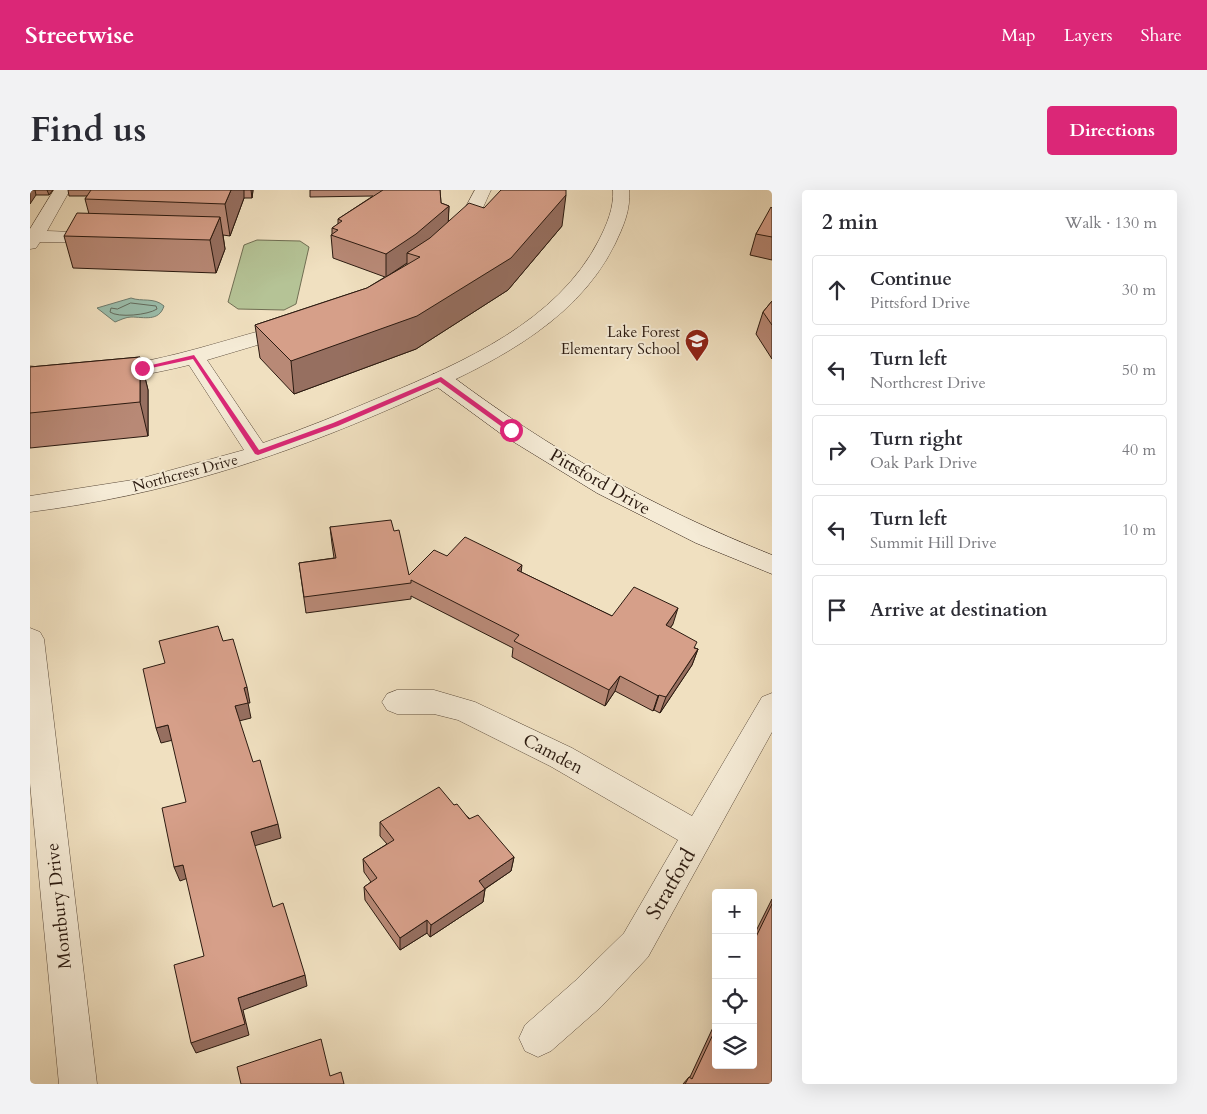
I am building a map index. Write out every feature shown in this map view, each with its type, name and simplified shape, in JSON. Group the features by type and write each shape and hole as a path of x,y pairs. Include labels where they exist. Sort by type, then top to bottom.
{"street":[{"path":"32,240 62,190"},
{"path":"445,246 466,223 482,190"},
{"name":"Northcrest Drive","path":"30,504 139,487 222,465 335,425 441,379 498,349 572,294 594,268 610,240 618,216 621,190"},
{"path":"32,240 121,239"},
{"path":"30,372 67,378 142,368 194,356 313,321"},
{"path":"194,356 258,453"},
{"name":"Pittsford Drive","path":"441,379 511,430 585,475 659,516 772,565"},
{"name":"Montbury Drive","path":"30,639 78,1084"},
{"name":"Camden","path":"396,702 434,702 465,710 561,757 699,836"},
{"name":"Stratford","path":"538,1038 588,994 636,945 772,705"}],"shaded area":[{"path":"257,240 300,241 309,247 296,304 284,310 238,309 228,302 244,245"}],"water":[{"path":"131,298 152,301 164,306 162,311 155,317 129,317 115,322 97,308"}],"building":[{"path":"91,190 231,190 225,204 85,199"},
{"path":"383,190 440,190 441,203 449,206 416,234 386,254 331,235 338,230 332,228 342,221 338,219"},
{"path":"501,190 566,190 566,195 511,258 417,316 291,361 255,325 367,288 420,257 407,253 430,238 469,203 484,208"},
{"path":"771,207 772,237 756,234"},
{"path":"77,213 220,217 210,240 64,236"},
{"path":"772,301 772,325 763,312"},
{"path":"140,357 140,402 30,413 30,367"},
{"path":"391,520 394,531 399,530 409,575 434,550 447,556 465,537 522,565 517,570 612,616 634,587 678,608 666,625 697,642 694,648 698,649 666,697 658,696 620,676 609,690 514,641 519,635 411,580 411,583 304,597 299,563 336,558 330,527"},
{"path":"218,626 223,641 233,639 247,687 244,688 248,703 235,706 253,762 260,760 278,824 251,832 273,907 283,903 305,975 238,998 245,1024 191,1043 174,965 204,956 183,865 174,867 162,808 186,802 168,725 156,728 143,669 165,663 159,641"},
{"path":"439,787 454,805 457,804 469,819 478,815 514,857 479,881 485,889 431,925 427,920 400,938 364,887 377,878 363,859 394,840 380,822"},
{"path":"772,904 772,1084 685,1084 689,1077 692,1079 712,1036 712,1069 757,1069 757,935"},
{"path":"321,1039 330,1076 341,1072 344,1084 241,1084 237,1067"}],"place":[{"name":"Lake Forest Elementary School","path":"697,362"}],"route":[{"path":"142,368 194,356 258,453 335,425 441,379 511,430"}]}
